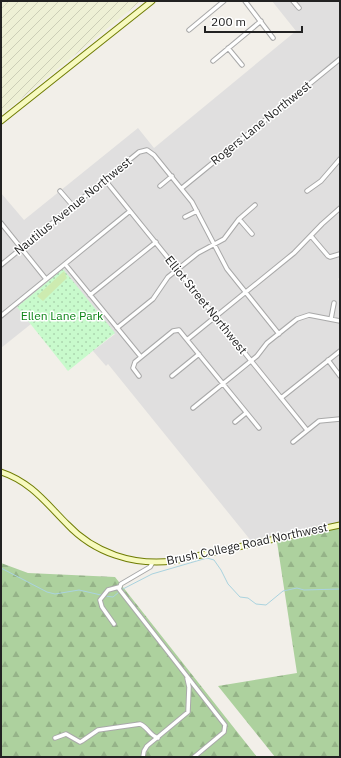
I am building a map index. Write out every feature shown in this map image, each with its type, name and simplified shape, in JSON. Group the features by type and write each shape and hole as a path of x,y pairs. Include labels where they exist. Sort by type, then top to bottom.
{"street":[{"path":"1,121 152,1"},
{"path":"189,30 224,1"},
{"path":"244,1 273,38"},
{"path":"293,1 299,8"},
{"path":"213,61 261,22"},
{"path":"228,48 242,65"},
{"name":"Rogers Lane Northwest","path":"182,188 340,59"},
{"name":"Nautilus Avenue Northwest","path":"1,265 139,152 147,150 151,152 172,176"},
{"path":"306,191 321,181 340,159"},
{"path":"160,186 172,176 182,188 197,211 226,269 279,334"},
{"name":"Elliot Street Northwest","path":"105,180 307,430"},
{"path":"60,191 73,206"},
{"path":"118,328 153,299 164,280 198,253 229,234 239,219 254,205"},
{"path":"188,339 294,253 340,208"},
{"path":"1,316 130,211"},
{"path":"185,217 197,211"},
{"path":"239,219 252,234"},
{"path":"1,223 46,279"},
{"path":"311,236 328,256 330,257 340,254"},
{"path":"90,295 156,242"},
{"path":"65,264 141,357"},
{"path":"331,319 334,303"},
{"path":"193,408 251,361 279,334 303,316 309,315 340,321"},
{"path":"139,376 132,366 141,357 177,329 181,331 188,339 259,428"},
{"path":"281,398 340,351"},
{"path":"172,376 199,354"},
{"path":"328,360 340,376"},
{"path":"236,422 246,413"},
{"path":"293,442 319,421 340,419"},
{"name":"Brush College Road Northwest","path":"1,472 18,479 33,489 71,528 94,545 119,556 153,562 178,560 340,525"},
{"name":"Brush College Road Northwest","path":"114,624 102,607 100,600 108,590 119,587 125,580 150,567 153,562"},
{"path":"119,587 121,592 226,727 224,732 194,757"},
{"path":"143,757 144,751 188,712 189,687 187,676"},
{"path":"55,738 66,734 80,742 98,730 134,724 144,726 152,736 158,738"}],"shaded area":[{"path":"272,1 340,1 340,277 338,279 340,282 340,523 252,542 108,364 106,366 93,351 115,334 17,307 31,324 1,348 1,193 24,220 138,128 154,148 296,31"}],"green space":[{"path":"1,1 141,1 1,115"},
{"name":"Ellen Lane Park","path":"63,269 115,333 68,371 17,307"},
{"path":"64,271 67,278 43,301 37,296"},
{"path":"340,527 340,757 275,757 218,686 297,673 277,542"},
{"path":"1,563 28,573 115,577 257,757 1,757"}],"waterway":[{"path":"121,590 152,574 207,558 214,560 228,584 240,597 248,598 256,604 266,605 283,591 297,588 304,590 340,589"},
{"path":"1,568 47,592 55,594 79,590 101,595"},
{"path":"105,596 113,597 119,592"}]}
